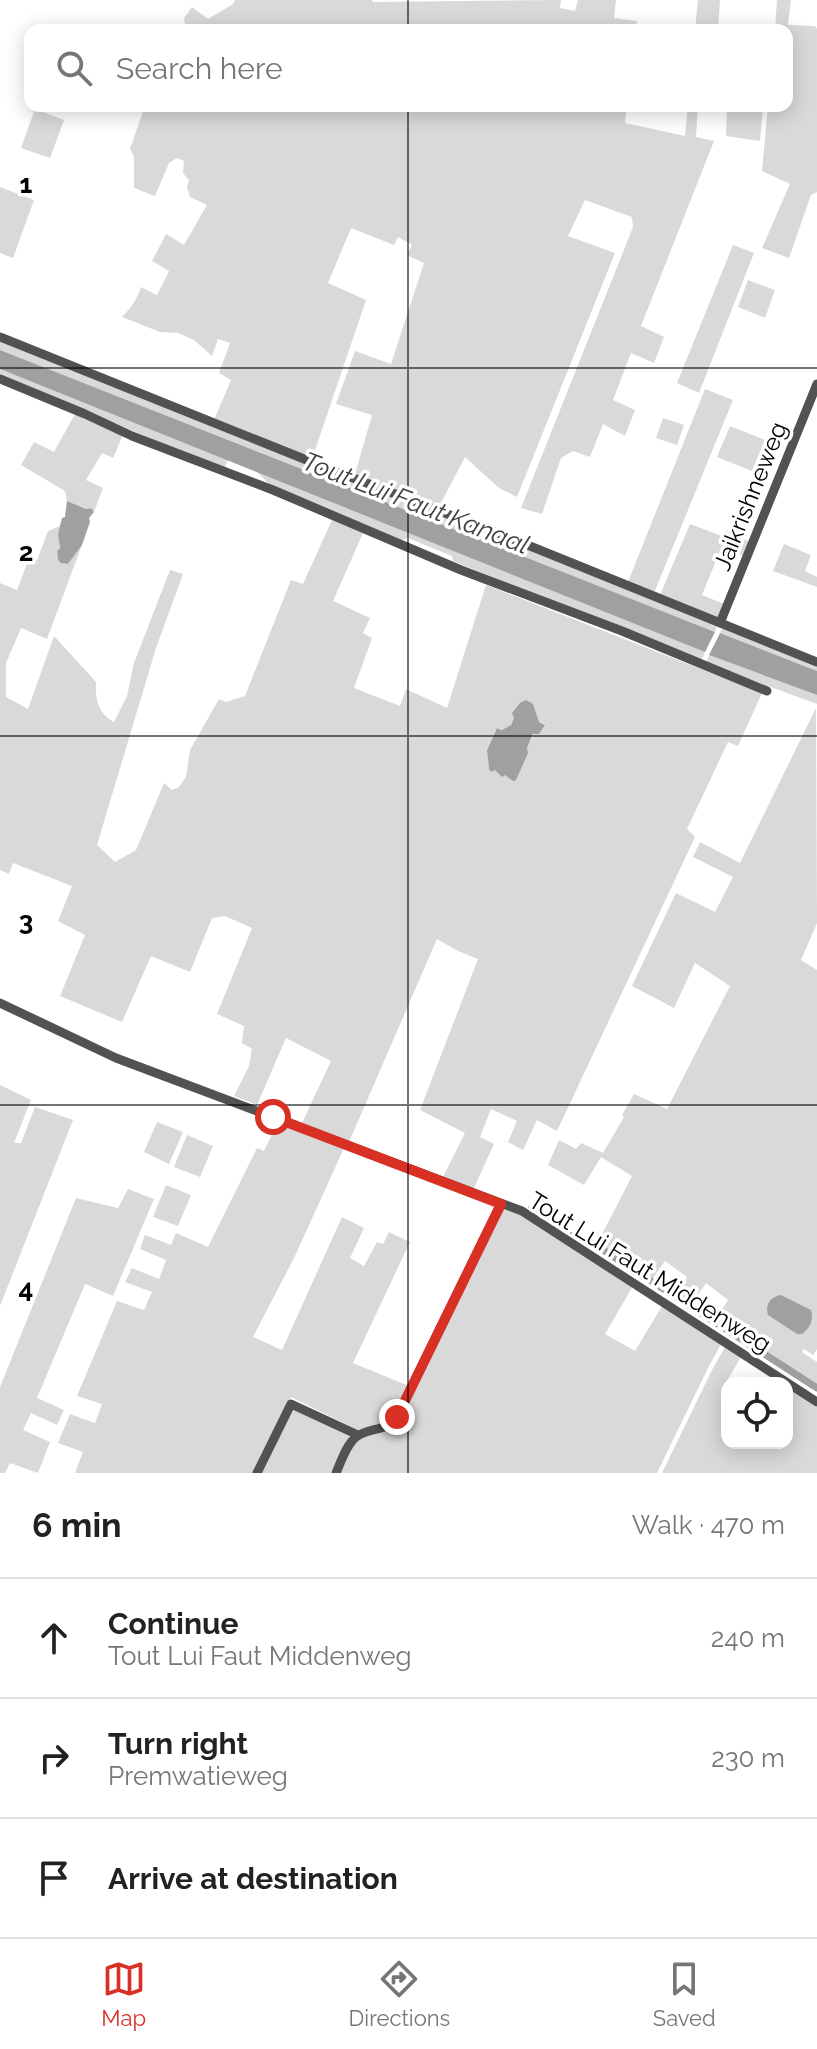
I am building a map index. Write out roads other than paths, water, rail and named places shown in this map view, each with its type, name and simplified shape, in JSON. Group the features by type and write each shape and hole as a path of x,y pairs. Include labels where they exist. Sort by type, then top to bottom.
{"street":[{"path":"0,337 817,662"},
{"path":"0,379 461,570 622,631 767,691"},
{"name":"Jaikrishneweg","path":"720,623 817,384"},
{"name":"Tout Lui Faut Middenweg","path":"0,1003 116,1058 522,1211 817,1402"},
{"path":"336,1473 350,1443 358,1435 392,1424 397,1417 501,1204"},
{"path":"257,1473 291,1404 358,1435"}],"waterway":[{"path":"529,1207 603,1250"},
{"path":"603,1250 817,1388"}],"water label":[{"name":"Tout Lui Faut Kanaal","path":"416,503"}]}
